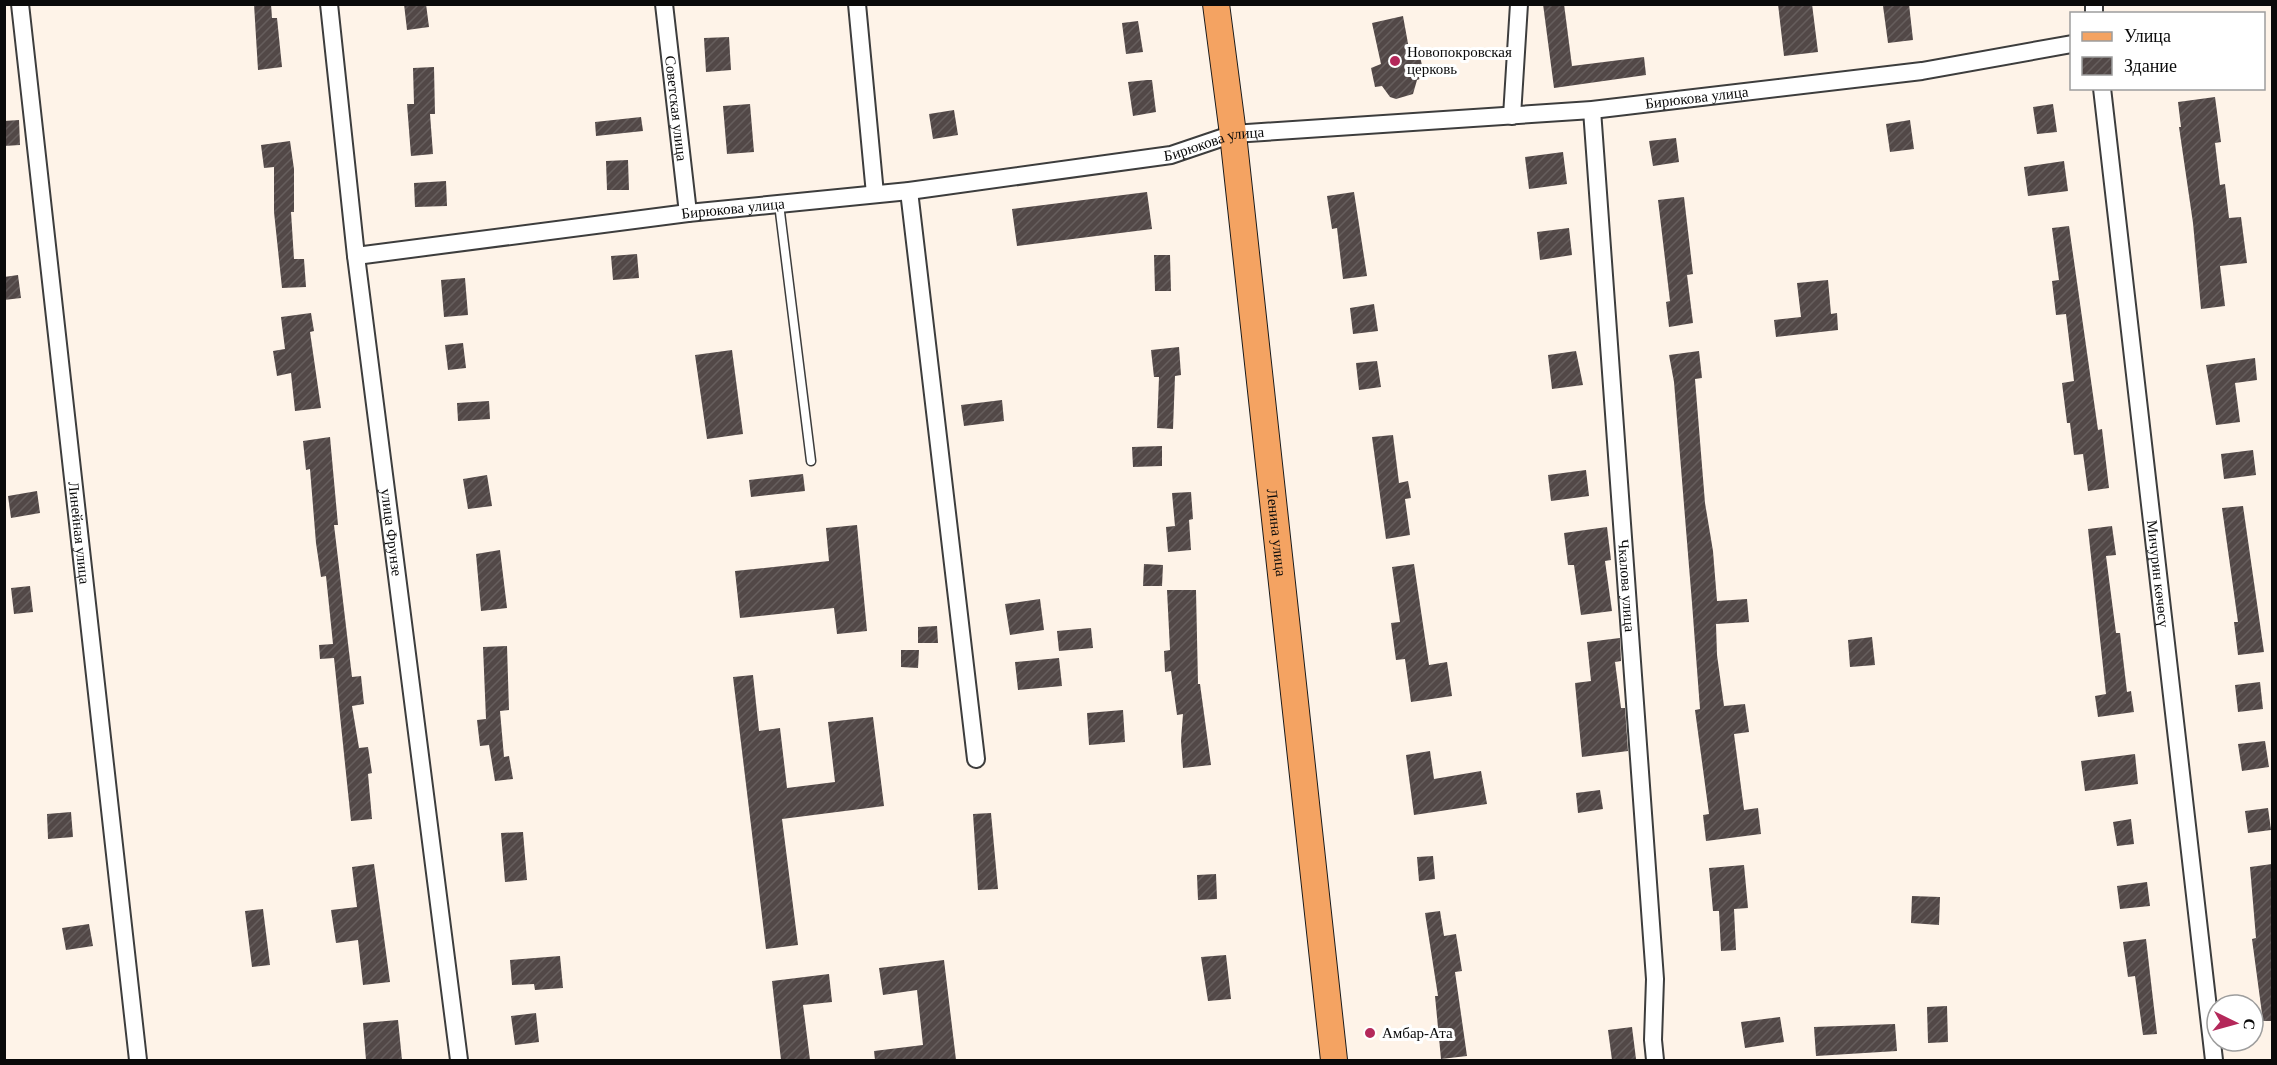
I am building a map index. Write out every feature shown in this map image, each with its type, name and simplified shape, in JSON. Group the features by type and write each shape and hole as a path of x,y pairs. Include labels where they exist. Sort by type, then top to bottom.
{"main road":[{"name":"Ленина улица","path":"1216,4 1233,134 1334,1060"}],"street":[{"name":"Линейная улица","path":"20,4 138,1060"},
{"name":"улица Фрунзе","path":"329,4 356,256 459,1060"},
{"name":"Советская улица","path":"664,4 688,213"},
{"path":"857,4 875,194"},
{"path":"1512,116 1519,4"},
{"name":"Бирюкова улица","path":"356,256 688,213 909,190 1171,155 1233,134 1592,110 1922,71 2070,44"},
{"name":"Мичурин көчөсү","path":"2102,90 2214,1060"},
{"name":"Чкалова улица","path":"1592,110 1655,979 1653,1040 1655,1060"},
{"path":"909,190 976,759"}],"lane":[{"path":"779,204 811,461"}],"building":[{"path":"254,4 271,4 272,18 277,18 282,67 258,70"},
{"path":"404,4 426,4 429,27 407,30"},
{"path":"1543,4 1564,4 1572,66 1644,57 1646,75 1554,88"},
{"path":"1778,4 1812,4 1818,52 1784,56"},
{"path":"1909,4 1913,40 1888,43 1883,6"},
{"name":"Новопокровская церковь","path":"1403,16 1411,60 1420,57 1425,77 1417,80 1413,94 1396,99 1390,97 1382,86 1375,87 1371,68 1381,64 1372,23"},
{"path":"1138,21 1143,52 1126,54 1122,23"},
{"path":"729,37 731,70 706,72 704,38"},
{"path":"434,67 435,114 430,114 433,154 411,156 407,104 414,104 413,68"},
{"path":"1152,80 1156,112 1133,116 1128,82"},
{"path":"2215,97 2221,142 2215,143 2220,185 2225,184 2229,218 2241,217 2247,263 2220,266 2225,306 2201,309 2178,102"},
{"path":"750,104 754,152 727,154 723,106"},
{"path":"2053,104 2057,132 2037,134 2033,107"},
{"path":"954,110 958,135 933,139 929,114"},
{"path":"641,117 643,131 596,136 595,122"},
{"path":"19,120 20,145 4,146 4,121"},
{"path":"1910,120 1914,149 1890,152 1886,124"},
{"path":"1676,138 1679,162 1653,166 1649,141"},
{"path":"290,141 294,169 294,212 291,212 294,259 304,259 306,287 282,288 274,212 274,167 264,168 261,145"},
{"path":"1563,152 1567,184 1529,189 1525,157"},
{"path":"628,160 629,190 607,190 606,161"},
{"path":"2064,161 2068,191 2028,196 2024,167"},
{"path":"446,181 447,206 415,207 414,183"},
{"path":"1147,192 1152,229 1017,246 1012,209"},
{"path":"1354,192 1367,276 1343,279 1337,228 1332,229 1327,196"},
{"path":"1684,197 1693,274 1687,275 1693,323 1669,327 1666,302 1670,301 1658,200"},
{"path":"2069,226 2098,430 2102,429 2109,488 2088,491 2083,454 2074,455 2070,423 2067,423 2062,383 2074,381 2066,314 2056,315 2052,281 2059,280 2052,228"},
{"path":"1569,228 1572,255 1540,260 1537,232"},
{"path":"637,254 639,278 613,280 611,256"},
{"path":"1154,255 1170,255 1171,291 1155,291"},
{"path":"18,275 21,298 4,300 4,277"},
{"path":"465,278 468,315 444,317 441,280"},
{"path":"1828,280 1831,314 1837,313 1838,330 1776,337 1774,320 1801,317 1797,283"},
{"path":"1374,304 1378,331 1353,334 1350,308"},
{"path":"311,313 314,331 310,332 321,408 295,411 291,373 277,376 273,351 285,349 281,317"},
{"path":"463,343 466,368 448,370 445,345"},
{"path":"1179,347 1181,375 1175,376 1173,429 1157,428 1159,377 1154,377 1151,350"},
{"path":"732,350 743,434 707,439 695,355"},
{"path":"1576,351 1583,385 1552,389 1548,355"},
{"path":"1699,351 1702,378 1695,379 1705,503 1713,551 1717,601 1747,599 1749,622 1716,624 1717,655 1724,706 1745,704 1749,732 1734,734 1744,810 1758,808 1761,834 1706,841 1703,815 1709,814 1695,710 1700,709 1674,382 1669,355"},
{"path":"2255,358 2257,380 2235,383 2240,422 2216,425 2206,365"},
{"path":"1377,361 1381,387 1359,390 1356,363"},
{"path":"1002,400 1004,421 964,426 961,405"},
{"path":"489,401 490,419 458,421 457,403"},
{"path":"1393,435 1399,483 1408,481 1411,498 1405,499 1410,535 1386,539 1372,437"},
{"path":"330,437 338,525 334,525 352,677 361,676 364,704 352,706 359,748 368,747 372,773 368,774 372,819 351,821 334,658 320,659 319,645 333,644 326,576 321,577 310,469 306,470 303,441"},
{"path":"1162,446 1162,466 1133,467 1132,447"},
{"path":"2253,450 2256,475 2224,479 2221,454"},
{"path":"1586,470 1589,496 1551,501 1548,475"},
{"path":"803,474 805,491 751,497 749,480"},
{"path":"487,475 492,506 468,509 463,479"},
{"path":"37,491 40,513 11,518 8,496"},
{"path":"1191,492 1193,519 1189,520 1191,550 1168,552 1166,527 1175,526 1172,493"},
{"path":"2243,506 2264,652 2238,655 2234,622 2238,622 2222,508"},
{"path":"857,525 867,631 837,634 834,608 740,618 735,571 829,561 826,528"},
{"path":"2112,526 2116,555 2106,556 2116,633 2120,633 2127,692 2131,691 2134,712 2098,717 2095,696 2106,694 2088,529"},
{"path":"1607,527 1611,560 1605,561 1612,611 1581,615 1574,565 1568,565 1564,533"},
{"path":"500,550 507,608 481,611 476,554"},
{"path":"1144,564 1163,565 1162,586 1143,586"},
{"path":"1414,564 1429,665 1447,662 1452,696 1411,702 1405,659 1396,660 1391,623 1400,622 1392,567"},
{"path":"30,586 33,612 14,614 11,588"},
{"path":"1167,590 1196,590 1198,684 1200,684 1211,765 1183,768 1181,741 1183,714 1177,715 1171,671 1165,672 1164,651 1170,650"},
{"path":"1040,599 1044,630 1010,635 1005,604"},
{"path":"937,626 938,643 918,643 918,627"},
{"path":"1091,628 1093,648 1059,651 1057,631"},
{"path":"1872,637 1875,665 1850,667 1848,640"},
{"path":"1620,638 1621,661 1615,662 1621,708 1625,708 1628,751 1582,757 1575,683 1591,681 1587,642"},
{"path":"507,646 509,710 500,711 504,757 509,756 513,779 495,781 489,745 480,746 477,720 486,719 483,647"},
{"path":"901,650 919,650 918,668 901,667"},
{"path":"1059,658 1062,686 1018,690 1015,662"},
{"path":"753,675 759,731 780,728 787,788 835,782 828,722 873,717 884,806 782,819 798,945 766,949 733,677"},
{"path":"2260,682 2263,709 2238,712 2235,685"},
{"path":"1123,710 1125,742 1089,745 1087,713"},
{"path":"2265,741 2269,767 2242,771 2238,744"},
{"path":"1430,751 1434,779 1481,771 1487,804 1414,815 1406,755"},
{"path":"2135,754 2138,784 2085,791 2081,761"},
{"path":"1600,790 1603,809 1578,813 1576,793"},
{"path":"2268,808 2271,830 2248,833 2245,811"},
{"path":"71,812 73,837 48,839 47,814"},
{"path":"991,813 998,889 978,890 973,814"},
{"path":"2131,819 2134,844 2117,846 2113,822"},
{"path":"523,832 527,880 505,882 501,833"},
{"path":"1433,856 1435,879 1419,881 1417,857"},
{"path":"374,864 390,982 363,985 358,940 336,943 331,910 357,907 352,867"},
{"path":"2272,864 2272,1021 2265,1021 2265,993 2259,993 2252,939 2256,938 2250,867"},
{"path":"1744,865 1748,908 1734,909 1736,950 1721,951 1719,911 1713,911 1709,868"},
{"path":"1216,874 1217,899 1198,900 1197,875"},
{"path":"2147,882 2150,906 2120,909 2117,886"},
{"path":"1912,896 1940,897 1939,925 1911,923"},
{"path":"263,909 270,965 252,967 245,911"},
{"path":"1440,911 1444,936 1456,934 1462,971 1455,972 1467,1056 1441,1059 1435,996 1438,996 1425,913"},
{"path":"89,924 93,946 66,950 62,928"},
{"path":"2146,939 2157,1034 2143,1035 2135,976 2128,977 2123,942"},
{"path":"1226,955 1231,999 1208,1001 1201,957"},
{"path":"560,956 563,988 535,990 534,984 512,985 510,960"},
{"path":"944,960 956,1060 875,1060 874,1051 923,1045 917,990 883,995 879,968"},
{"path":"829,974 832,1002 803,1005 810,1060 781,1060 772,981"},
{"path":"1947,1006 1948,1042 1928,1043 1927,1007"},
{"path":"536,1013 539,1042 515,1045 511,1016"},
{"path":"1780,1017 1784,1042 1745,1048 1741,1022"},
{"path":"398,1020 402,1060 366,1060 363,1023"},
{"path":"1895,1024 1897,1051 1816,1056 1814,1027"},
{"path":"1632,1027 1636,1059 1612,1060 1608,1030"}],"place":[{"name":"Новопокровская церковь","path":"1395,61"},
{"name":"Амбар-Ата","path":"1370,1033"}]}
